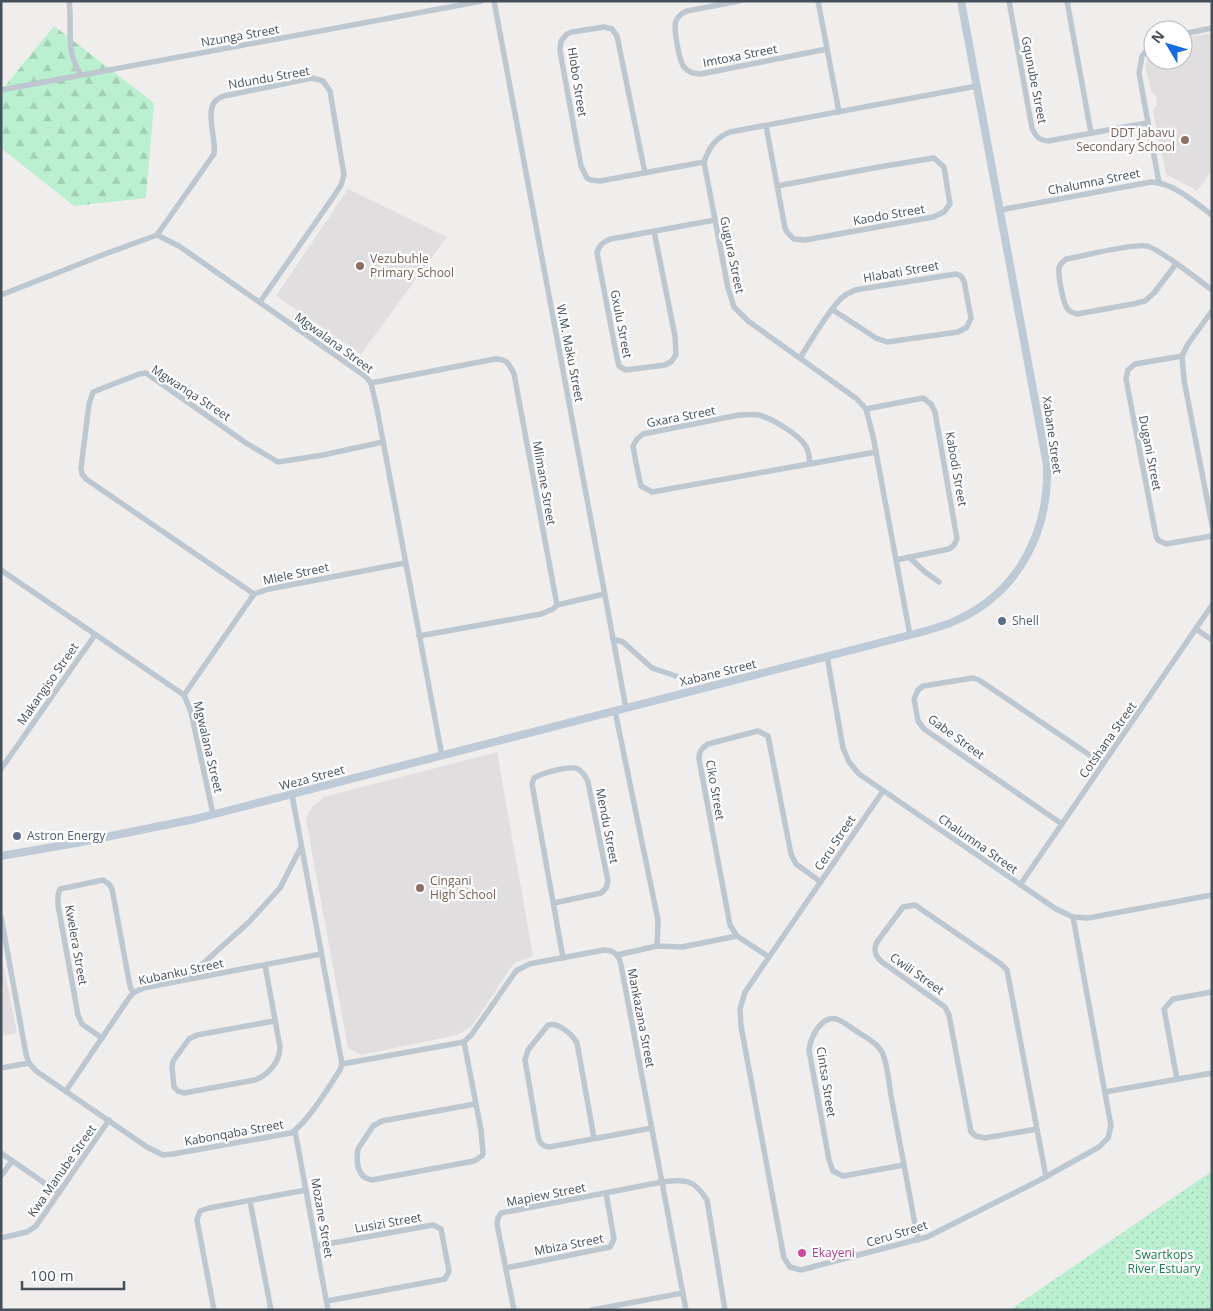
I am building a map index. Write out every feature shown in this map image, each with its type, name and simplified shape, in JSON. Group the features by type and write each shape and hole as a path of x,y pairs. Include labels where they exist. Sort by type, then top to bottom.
{"street":[{"path":"69,1 69,44 81,75"},
{"name":"Nzunga Street","path":"1,90 482,1"},
{"name":"W.M. Maku Street","path":"494,1 626,708"},
{"name":"Imtoxa Street","path":"739,1 687,11 676,20 675,28 684,68 692,73 701,74 827,49"},
{"path":"818,1 839,112"},
{"name":"Xabane Street","path":"626,708 910,636 958,620 997,594 1027,556 1038,532 1044,510 1047,465 961,1"},
{"name":"Gqunube Street","path":"1009,1 1032,128 1036,137 1040,140 1048,141 1147,122"},
{"path":"1067,1 1091,133"},
{"name":"Hlobo Street","path":"645,173 617,36 612,29 604,26 567,34 561,41 560,51 584,175 595,181 645,173 704,162"},
{"path":"1193,32 1212,28"},
{"path":"1143,55 1139,67 1147,122 1159,182"},
{"name":"Ndundu Street","path":"158,235 214,154 215,146 210,110 215,100 224,96 312,78 323,81 330,91 344,175 341,186 260,302"},
{"path":"704,162 712,145 723,135 739,130 977,86"},
{"name":"Kaodo Street","path":"766,126 777,186 787,232 794,239 799,240 933,217 944,212 950,204 945,171 941,163 934,158 879,166 777,186"},
{"name":"Gugura Street","path":"704,162 730,299 734,308 748,321 850,393 866,408"},
{"name":"Chalumna Street","path":"1000,210 1143,183 1159,182 1177,191 1212,215"},
{"name":"Gxulu Street","path":"654,231 675,336 676,354 672,361 664,365 626,370 620,366 617,358 597,253 601,244 610,239 654,231 715,220"},
{"path":"1,295 158,235"},
{"name":"Mgwalana Street","path":"158,235 179,246 260,302 354,368 371,383 442,756"},
{"path":"1176,264 1154,293 1145,301 1077,314 1069,311 1066,306 1059,268 1060,264 1066,259 1143,246 1152,248 1176,264 1212,290"},
{"name":"Hlabati Street","path":"800,358 833,310 844,296 855,290 956,274 961,276 964,281 971,318 967,327 958,332 887,342 876,338 833,310"},
{"path":"1212,311 1188,344 1182,356 1212,525"},
{"name":"Dugani Street","path":"1182,356 1135,364 1128,370 1126,379 1158,540 1166,544 1212,536"},
{"name":"Mlimane Street","path":"371,383 495,359 502,359 510,365 514,374 557,605"},
{"name":"Mgwanqa Street","path":"254,594 99,489 82,474 81,468 88,404 93,392 146,373 246,443 278,462 323,455 383,442"},
{"name":"Kabodi Street","path":"866,408 923,398 931,404 935,412 957,539 950,549 896,560"},
{"path":"866,408 871,425 910,636"},
{"name":"Gxara Street","path":"810,464 806,447 798,438 772,420 753,414 739,415 643,434 633,446 639,483 646,490 652,492 810,464 876,452"},
{"path":"1204,486 1212,484"},
{"path":"909,557 924,572 939,582"},
{"name":"Mlele Street","path":"184,695 254,594 269,589 405,563"},
{"name":"Mgwalana Street","path":"1,570 184,695 191,712 213,814"},
{"path":"419,636 541,614 553,609 557,605 604,594"},
{"name":"Cotshana Street","path":"1020,885 1212,604"},
{"path":"1196,628 1212,640"},
{"name":"Makangiso Street","path":"1,769 95,635"},
{"path":"613,639 623,642 652,668 676,676"},
{"name":"Chalumna Street","path":"827,656 843,748 849,762 859,774 1062,913 1073,917 1088,918 1212,895"},
{"name":"Gabe Street","path":"1062,824 924,729 918,721 914,699 916,692 923,686 931,684 972,678 980,680 1103,764"},
{"name":"Weza Street","path":"1,856 148,829 213,814 626,708"},
{"path":"615,711 658,920 657,946"},
{"name":"Ciko Street","path":"737,936 728,918 699,759 700,750 705,745 758,731 768,736 790,854 796,864 821,882"},
{"name":"Mendu Street","path":"554,902 601,892 607,886 588,782 584,774 577,769 568,768 544,773 534,778 532,784 563,958"},
{"name":"Ceru Street","path":"883,791 745,992 740,1008 739,1017 786,1264 801,1270 918,1240 1068,1166 1106,1142 1111,1126 1073,917"},
{"path":"292,795 342,1064 464,1042 481,1130 483,1153 479,1158 372,1180 360,1174 358,1149 379,1122 475,1104"},
{"path":"186,979 249,922 280,888 302,847"},
{"name":"Kwelera Street","path":"102,1038 82,1024 78,1015 58,905 60,889 104,880 109,884 112,889 130,986 133,993"},
{"name":"Cwili Street","path":"1037,1129 985,1138 976,1136 971,1132 949,1015 945,1007 882,962 876,955 875,946 903,906 914,905 1005,968 1014,1003 1046,1177"},
{"path":"1,917 29,1063 1,1068"},
{"path":"617,955 657,946 682,947 737,936 769,957"},
{"name":"Mankazana Street","path":"464,1042 472,1034 516,971 529,964 604,950 611,951 617,955 621,965 686,1310"},
{"name":"Kubanku Street","path":"66,1091 133,993 143,988 186,979 321,954"},
{"path":"265,965 280,1052 273,1067 266,1075 255,1080 184,1093 174,1087 173,1063 191,1038 274,1021"},
{"path":"1177,1079 1164,1009 1173,999 1212,992"},
{"name":"Cintsa Street","path":"904,1165 843,1176 833,1170 829,1160 809,1050 812,1038 827,1020 836,1018 842,1021 876,1045 882,1052 904,1165 918,1240"},
{"path":"594,1138 577,1043 570,1034 556,1025 548,1025 528,1050 524,1060 539,1140 542,1145 548,1147 652,1128"},
{"name":"Kabonqaba Street","path":"29,1063 36,1071 155,1152 166,1155 295,1131 331,1084 342,1064"},
{"path":"1105,1092 1212,1073"},
{"name":"Kwa Manube Street","path":"1,1238 21,1234 33,1229 109,1120"},
{"name":"Mozane Street","path":"295,1131 328,1310"},
{"path":"1,1153 59,1193"},
{"path":"1,1176 12,1161"},
{"name":"Mapiew Street","path":"514,1310 497,1221 501,1214 662,1182 681,1180 697,1186 707,1200 725,1310"},
{"path":"214,1310 197,1217 200,1212 205,1209 306,1190"},
{"name":"Mbiza Street","path":"506,1268 610,1248 614,1239 606,1193"},
{"path":"250,1201 270,1310"},
{"name":"Lusizi Street","path":"316,1246 433,1225 441,1228 443,1237 449,1271 445,1279 327,1301"},
{"path":"592,1310 683,1293"}],"shaded area":[{"name":"DDT Jabavu Secondary School","path":"1212,33 1212,170 1197,191 1166,174 1153,111 1157,104 1156,96 1151,91 1146,70 1193,70 1193,36"},
{"name":"Vezubuhle Primary School","path":"348,189 447,237 361,354 276,296"},
{"name":"Cingani High School","path":"497,752 533,956 514,963 472,1026 457,1035 361,1055 348,1048 306,820 309,812 324,797"},
{"path":"1,955 17,1033 1,1036"}],"green space":[{"path":"54,26 154,103 146,198 74,206 1,148 1,91"},
{"name":"Swartkops River Estuary","path":"1212,1171 1212,1310 1010,1310"}],"place":[{"name":"DDT Jabavu Secondary School","path":"1185,140"},
{"name":"Vezubuhle Primary School","path":"360,266"},
{"name":"Shell","path":"1002,621"},
{"name":"Astron Energy","path":"17,836"},
{"name":"Cingani High School","path":"420,888"},
{"name":"Ekayeni","path":"802,1253"}]}
